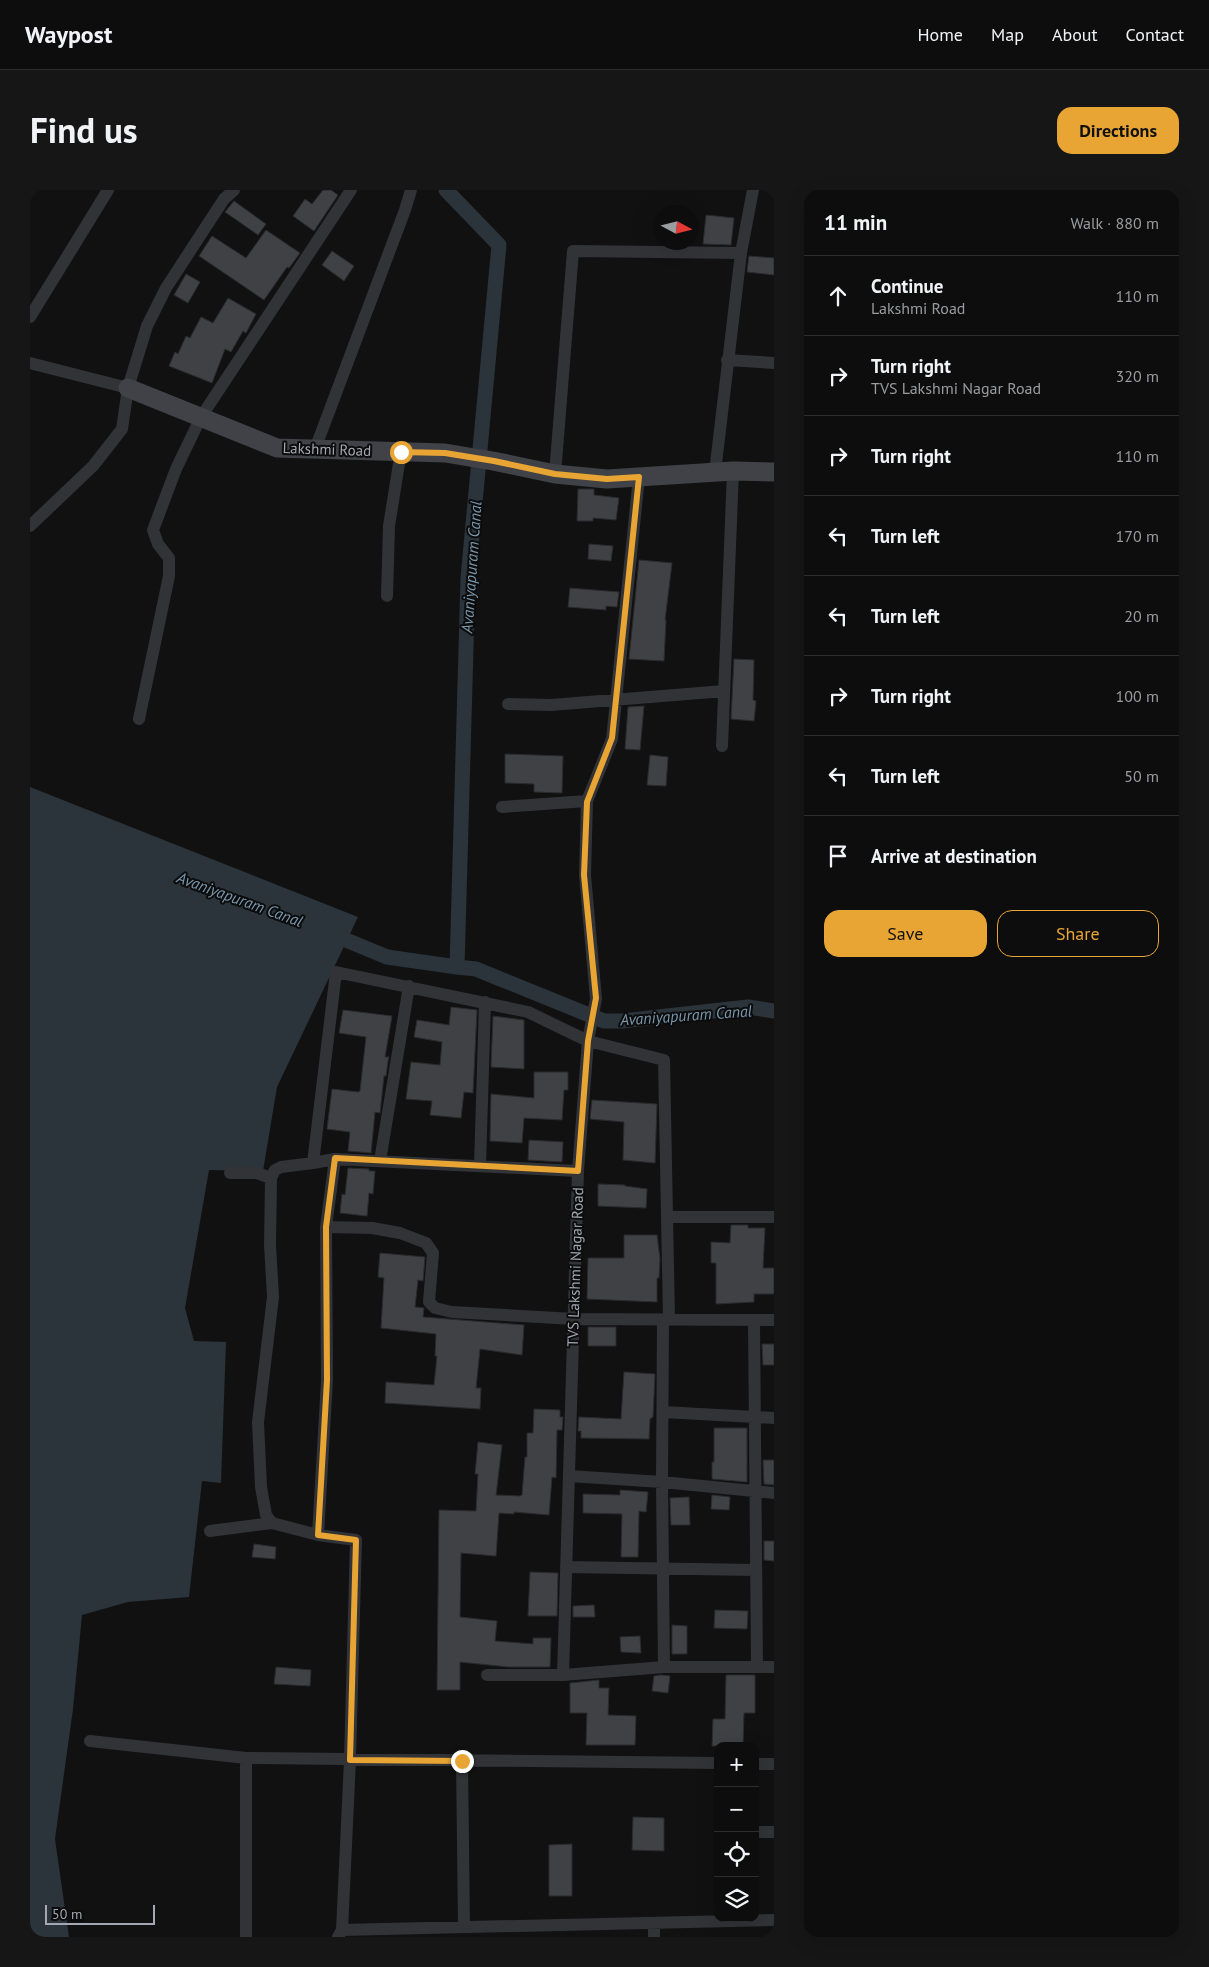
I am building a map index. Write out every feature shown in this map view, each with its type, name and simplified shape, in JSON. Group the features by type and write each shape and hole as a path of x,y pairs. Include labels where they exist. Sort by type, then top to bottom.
{"street":[{"path":"30,317 108,190"},
{"path":"30,526 93,466 122,429 128,388 147,326 166,288 224,199 234,190"},
{"path":"139,719 169,576 169,558 158,544 153,530 176,469 201,417 351,190"},
{"path":"315,449 402,220 411,190"},
{"path":"722,746 724,691 724,472 727,360 741,254 753,190"},
{"path":"555,474 573,251 741,254"},
{"path":"727,360 774,363"},
{"path":"30,363 128,388"},
{"name":"Lakshmi Road","path":"128,388 277,448 445,453 555,474 607,479 724,472 774,472"},
{"path":"387,596 389,526 401,452"},
{"name":"TVS Lakshmi Nagar Road","path":"563,1675 578,1171 588,1041 596,998 584,875 587,802 612,738 639,477"},
{"path":"508,704 551,705 724,691"},
{"path":"502,807 587,802"},
{"path":"313,1163 336,972 528,1012 588,1041 664,1060 668,1217 662,1412 664,1668"},
{"path":"380,1161 409,986"},
{"path":"480,1166 485,1002"},
{"path":"318,1535 327,1380 326,1227 335,1158"},
{"path":"272,1523 266,1515 261,1487 258,1422 274,1297 270,1245 271,1178 274,1170 281,1167 335,1158 578,1171"},
{"path":"230,1173 257,1173 271,1178"},
{"path":"668,1217 774,1216"},
{"path":"326,1227 372,1228 400,1234 426,1243 433,1253 429,1302 435,1308 452,1312 574,1319 774,1320"},
{"path":"754,1320 757,1666"},
{"path":"662,1412 755,1419 774,1418"},
{"path":"569,1476 662,1482 774,1493"},
{"path":"210,1531 272,1523 318,1535 356,1540 350,1760 340,1933 464,1927 566,1931 654,1923 774,1920"},
{"path":"566,1567 663,1567 756,1570"},
{"path":"487,1676 563,1675 664,1668 774,1667"},
{"path":"90,1741 246,1758 714,1763"},
{"path":"246,1758 246,1937"},
{"path":"462,1761 464,1927"},
{"path":"759,1764 774,1764"},
{"path":"759,1832 774,1832"},
{"path":"654,1923 654,1937"}],"water":[{"path":"30,787 358,917 277,1087 263,1171 209,1170 185,1308 194,1341 226,1342 221,1483 202,1481 189,1597 128,1602 82,1615 73,1709 55,1839 69,1937 30,1937"}],"building":[{"path":"323,190 331,190 338,195 314,231 293,216 305,199 312,204"},
{"path":"234,201 266,224 258,235 225,212"},
{"path":"706,215 734,218 731,245 703,244"},
{"path":"266,230 300,253 289,268 287,267 264,300 199,256 212,236 246,258"},
{"path":"332,251 354,266 344,281 322,265"},
{"path":"749,256 774,258 774,275 747,272"},
{"path":"186,274 200,282 188,303 174,295"},
{"path":"228,298 256,314 246,333 243,331 231,352 225,349 212,383 169,366 175,352 178,354 186,336 190,338 201,317 213,323"},
{"path":"578,489 594,489 594,495 619,498 616,520 593,518 593,521 577,521"},
{"path":"589,544 613,546 611,561 588,559"},
{"path":"639,560 672,563 665,620 664,661 629,659"},
{"path":"570,588 619,592 617,607 606,606 606,610 568,607"},
{"path":"734,659 754,660 753,700 756,701 754,721 731,719"},
{"path":"644,706 640,750 625,749 628,707"},
{"path":"505,754 563,756 562,793 534,792 534,784 505,783"},
{"path":"650,755 668,757 666,786 647,785"},
{"path":"451,1007 477,1010 473,1093 464,1092 461,1118 430,1115 432,1101 406,1099 411,1062 440,1065 442,1042 414,1037 417,1020 449,1025"},
{"path":"343,1010 392,1016 385,1057 389,1057 386,1076 384,1076 380,1113 375,1112 371,1153 348,1151 350,1132 327,1129 332,1089 360,1091 366,1037 339,1033"},
{"path":"493,1016 524,1020 524,1069 491,1067"},
{"path":"534,1072 568,1072 568,1090 564,1090 562,1120 524,1118 522,1143 490,1141 491,1094 534,1098"},
{"path":"592,1100 657,1104 655,1163 623,1160 624,1122 590,1119"},
{"path":"529,1140 563,1142 562,1162 528,1160"},
{"path":"348,1168 375,1171 373,1194 369,1193 367,1216 340,1213 342,1194 345,1195"},
{"path":"598,1184 625,1185 647,1189 646,1208 598,1206"},
{"path":"731,1225 765,1228 763,1268 774,1268 774,1294 754,1294 754,1302 716,1304 716,1263 711,1263 711,1242 730,1243"},
{"path":"624,1235 657,1235 660,1259 659,1278 657,1278 657,1302 587,1299 588,1258 624,1258"},
{"path":"380,1253 425,1257 423,1281 418,1280 415,1307 424,1308 423,1317 524,1325 522,1355 480,1349 476,1388 481,1388 480,1409 385,1403 386,1382 434,1385 437,1356 435,1356 436,1334 381,1328 384,1278 378,1277"},
{"path":"588,1327 616,1327 616,1346 588,1346"},
{"path":"762,1344 774,1344 774,1365 763,1365"},
{"path":"624,1372 655,1374 653,1417 650,1419 649,1439 581,1438 581,1431 578,1431 579,1417 621,1419"},
{"path":"534,1409 560,1410 560,1417 563,1417 562,1430 557,1430 556,1478 552,1477 549,1515 514,1512 514,1514 499,1513 496,1556 461,1553 460,1617 497,1621 495,1641 533,1644 533,1638 551,1638 550,1667 508,1667 460,1662 460,1690 437,1690 439,1510 476,1511 478,1474 475,1474 478,1442 502,1445 496,1495 522,1495 525,1457 527,1457 527,1433 533,1433"},
{"path":"714,1428 747,1428 747,1482 712,1479"},
{"path":"763,1460 774,1460 774,1485 764,1484"},
{"path":"620,1490 648,1492 646,1512 639,1511 638,1557 621,1557 622,1514 583,1513 583,1494 620,1495"},
{"path":"712,1495 730,1497 729,1510 711,1509"},
{"path":"689,1497 690,1525 671,1525 670,1498"},
{"path":"764,1541 774,1541 774,1561 764,1560"},
{"path":"254,1544 276,1547 275,1559 252,1557"},
{"path":"530,1572 558,1573 557,1616 528,1616"},
{"path":"594,1605 595,1617 573,1617 573,1606"},
{"path":"715,1610 748,1611 747,1629 714,1628"},
{"path":"672,1625 687,1626 687,1654 672,1654"},
{"path":"640,1636 641,1653 621,1652 620,1637"},
{"path":"276,1667 311,1670 310,1686 274,1684"},
{"path":"726,1675 755,1675 755,1713 744,1713 743,1742 714,1742 714,1746 712,1746 713,1719 725,1719"},
{"path":"654,1676 670,1676 668,1693 652,1691"},
{"path":"599,1680 599,1688 609,1688 608,1715 636,1716 635,1745 586,1745 587,1713 570,1713 570,1683"},
{"path":"633,1817 664,1818 664,1851 632,1850"},
{"path":"572,1844 572,1896 549,1896 549,1845"}],"waterway":[{"name":"Avaniyapuram Canal","path":"446,190 499,245 468,578 457,967 476,969 604,1021 622,1021 748,1007 774,1011"},
{"name":"Avaniyapuram Canal","path":"329,933 387,957 457,967"}],"route":[{"path":"401,452 445,453 555,474 607,479 639,477 612,738 587,802 584,875 596,998 588,1041 578,1171 335,1158 326,1227 327,1380 318,1535 356,1540 350,1760 462,1761"}]}
